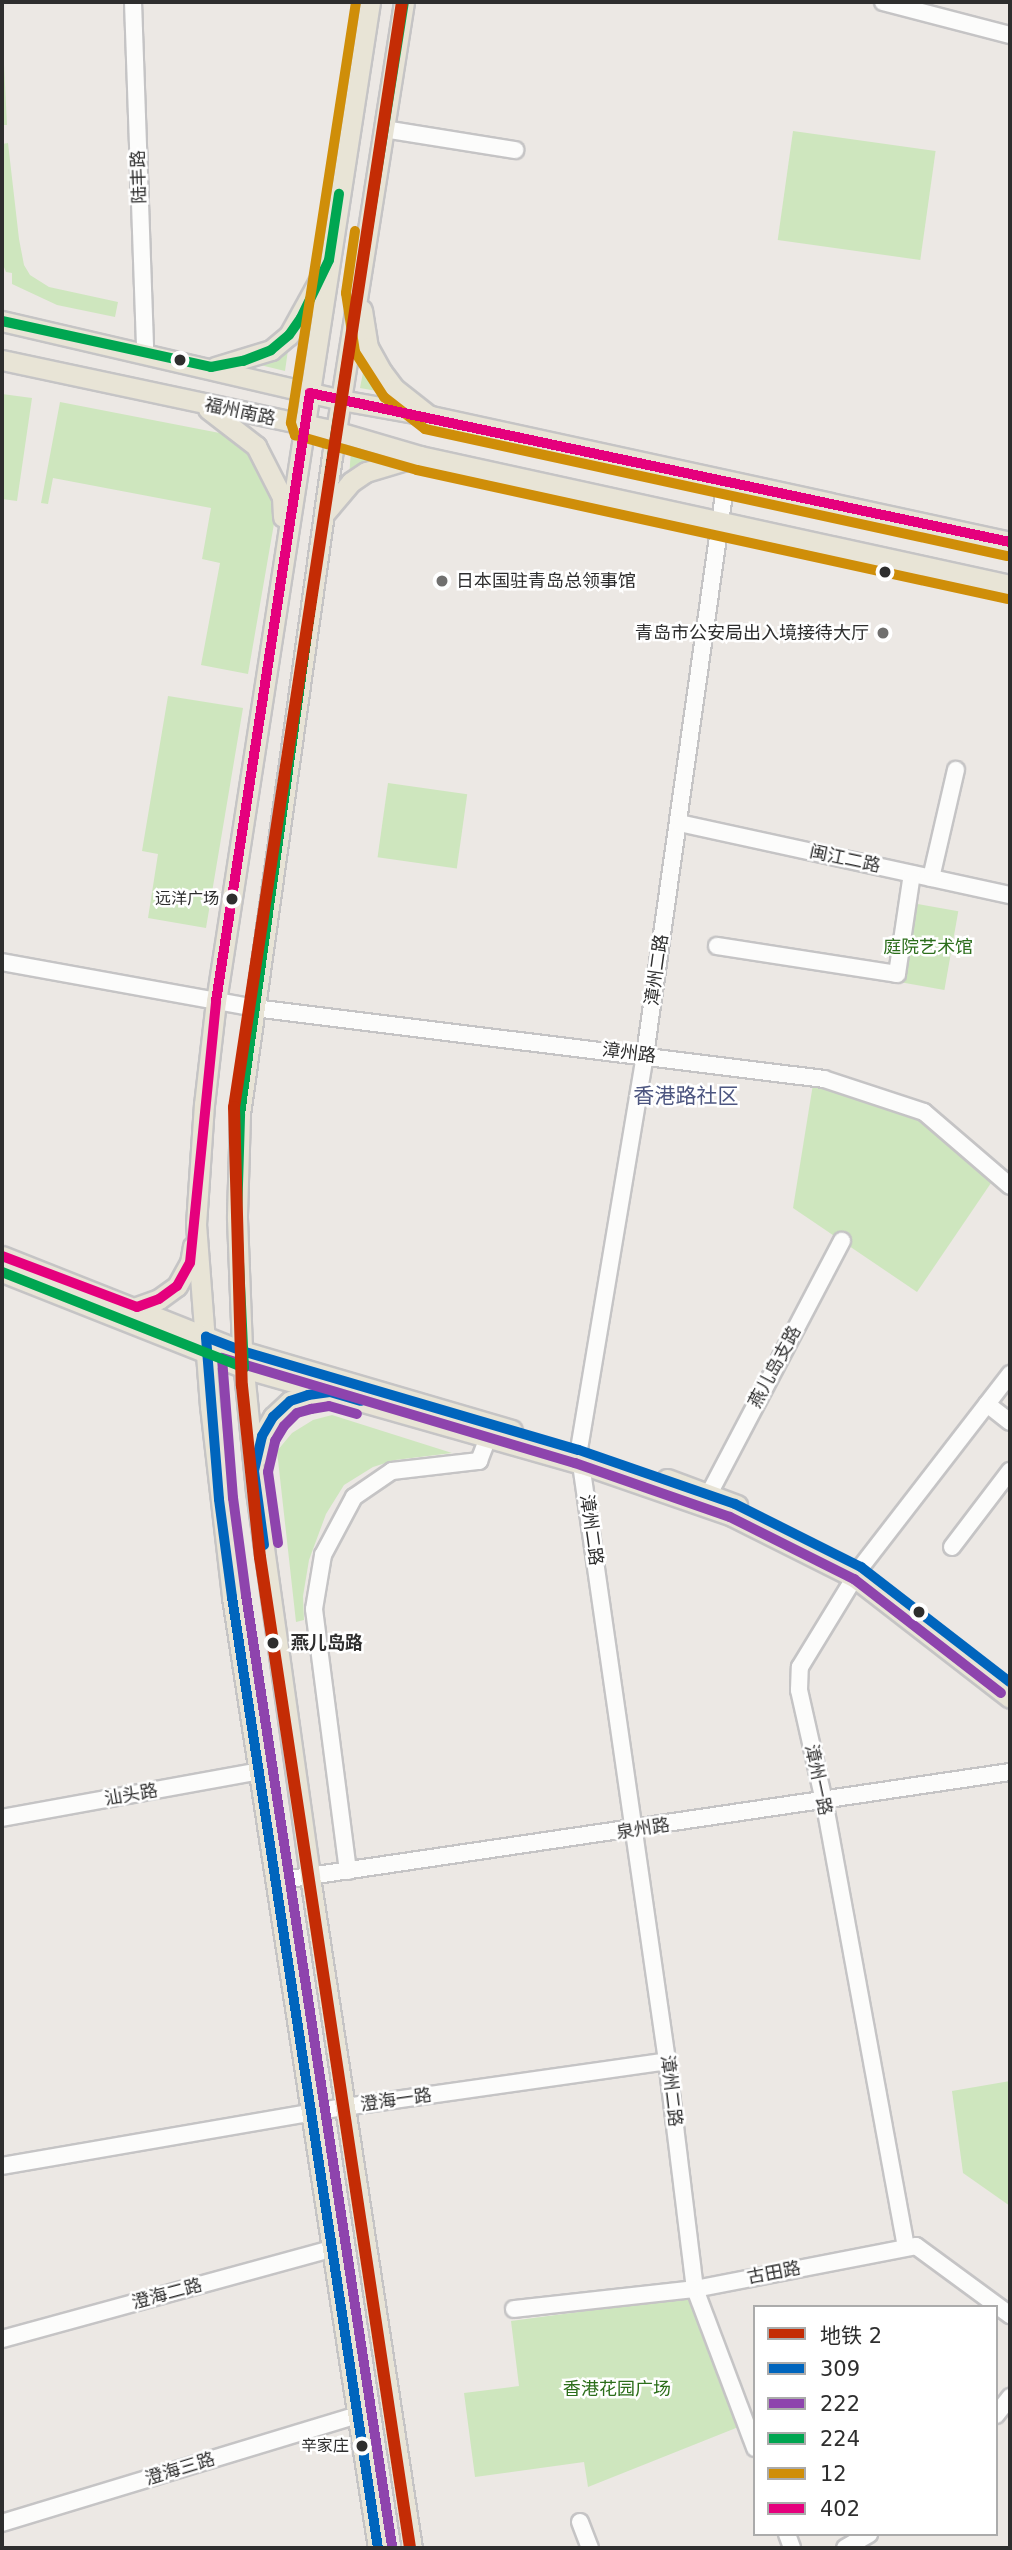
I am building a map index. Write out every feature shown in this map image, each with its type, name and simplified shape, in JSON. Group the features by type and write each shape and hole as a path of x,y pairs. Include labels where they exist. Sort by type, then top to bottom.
{"main road":[{"path":"137,1307 159,1299 177,1286 190,1263 196,1224 204,1104 216,1001 370,2"},
{"path":"404,2 360,294 335,431 254,1008 240,1114 237,1218 243,1359 254,1471 310,1877 412,2548"},
{"path":"211,368 243,361 271,350 289,335 301,318 329,260"},
{"path":"360,294 368,346 382,372 394,388 430,416"},
{"name":"福州南路","path":"2,321 341,400 430,416 1007,539"},
{"name":"福州南路","path":"2,360 202,405 335,431 420,456 1010,585"},
{"path":"202,405 241,432 267,463 282,497 285,541"},
{"path":"324,514 351,482 366,472 420,456"},
{"path":"196,1224 219,1499 378,2548"},
{"path":"2,1256 137,1307 207,1346"},
{"path":"2,1272 330,1392 488,1437 581,1457 732,1516 857,1572 1010,1698"},
{"path":"243,1359 709,1494 857,1572 1010,1682"},
{"path":"254,1471 262,1436 273,1417 290,1401 330,1392"}],"street":[{"name":"陆丰路","path":"133,2 145,353"},
{"path":"883,2 1010,35"},
{"path":"384,129 515,150"},
{"name":"漳州二路","path":"726,480 645,1055 581,1457 667,2061 695,2289 753,2443"},
{"path":"931,878 956,770"},
{"name":"闽江二路","path":"679,823 1010,895"},
{"path":"717,946 897,974 912,874"},
{"name":"漳州路","path":"2,962 254,1008 824,1079 924,1112 1010,1185"},
{"name":"燕儿岛支路","path":"709,1494 842,1241"},
{"name":"漳州一路","path":"911,2246 824,1801 799,1690 800,1667 857,1572 1010,1374"},
{"path":"987,1404 1010,1422"},
{"path":"348,1871 314,1609 323,1555 354,1497 392,1471 479,1461 488,1437"},
{"path":"951,1547 1010,1471"},
{"name":"汕头路","path":"2,1818 260,1772"},
{"name":"泉州路","path":"276,1881 634,1830 1010,1772"},
{"name":"澄海一路","path":"2,2166 345,2107 667,2061"},
{"path":"911,2246 996,2305"},
{"name":"古田路","path":"514,2309 695,2289 911,2246"},
{"name":"澄海二路","path":"2,2339 332,2249"},
{"path":"998,2412 1010,2397"},
{"name":"澄海三路","path":"2,2523 357,2415"},
{"path":"580,2522 590,2548"},
{"path":"845,2548 866,2536"}],"green space":[{"path":"2,24 7,125 2,125"},
{"path":"793,131 936,151 920,260 778,240"},
{"path":"8,143 19,239 24,265 30,275 49,287 118,302 115,317 57,305 12,284 12,273 6,272 2,262 2,144"},
{"path":"290,336 285,371 243,361"},
{"path":"365,362 376,378 388,393 360,388"},
{"path":"2,394 32,398 17,501 2,499"},
{"path":"60,402 235,436 257,462 276,512 248,674 201,665 220,563 202,559 211,508 53,478 48,504 41,503"},
{"path":"351,450 383,459 349,478"},
{"path":"168,696 243,708 206,928 148,918 158,854 142,851"},
{"path":"388,783 467,794 457,868 378,857"},
{"name":"庭院艺术馆","path":"912,903 958,911 944,990 898,982"},
{"path":"813,1084 921,1120 993,1180 917,1292 793,1208"},
{"path":"332,1415 452,1453 395,1460 373,1467 344,1485 326,1514 309,1560 303,1596 304,1620 296,1622 277,1451 292,1433 313,1420"},
{"path":"1010,2081 1010,2206 963,2173 952,2091"},
{"name":"香港花园广场","path":"691,2297 741,2426 588,2487 584,2462 475,2477 464,2393 519,2386 511,2321"}],"metro line":[{"name":"2","path":"402,2 234,1107 242,1386 260,1557 410,2548"}],"transit line":[{"name":"12","path":"356,2 291,423 295,435 417,470 1007,599"},
{"name":"224","path":"2,1272 244,1368 237,1218 240,1114 332,456 404,2"},
{"name":"224","path":"2,321 211,367 243,361 271,350 289,335 301,318 329,260 339,194"},
{"name":"12","path":"355,231 346,293 355,352 384,397 425,429 1007,556"},
{"name":"402","path":"2,1256 137,1307 159,1299 177,1286 190,1263 216,1001 310,393 1010,542"},
{"name":"309","path":"378,2548 232,1597 219,1499 206,1337 242,1351 579,1450 735,1504 861,1567 1010,1682"},
{"name":"222","path":"392,2546 246,1595 233,1498 222,1358 575,1463 730,1517 854,1579 1001,1693"},
{"name":"309","path":"264,1545 254,1471 262,1436 273,1417 290,1401 308,1395 330,1392 361,1401"},
{"name":"222","path":"278,1543 268,1472 275,1441 284,1426 297,1413 329,1406 357,1414"}],"place":[{"name":"日本国驻青岛总领事馆","path":"442,581"},
{"name":"青岛市公安局出入境接待大厅","path":"883,633"},
{"name":"远洋广场","path":"232,899"},
{"name":"燕儿岛路","path":"273,1643"},
{"name":"辛家庄","path":"362,2446"}],"district":[{"name":"香港路社区","path":"686,1096"}]}
